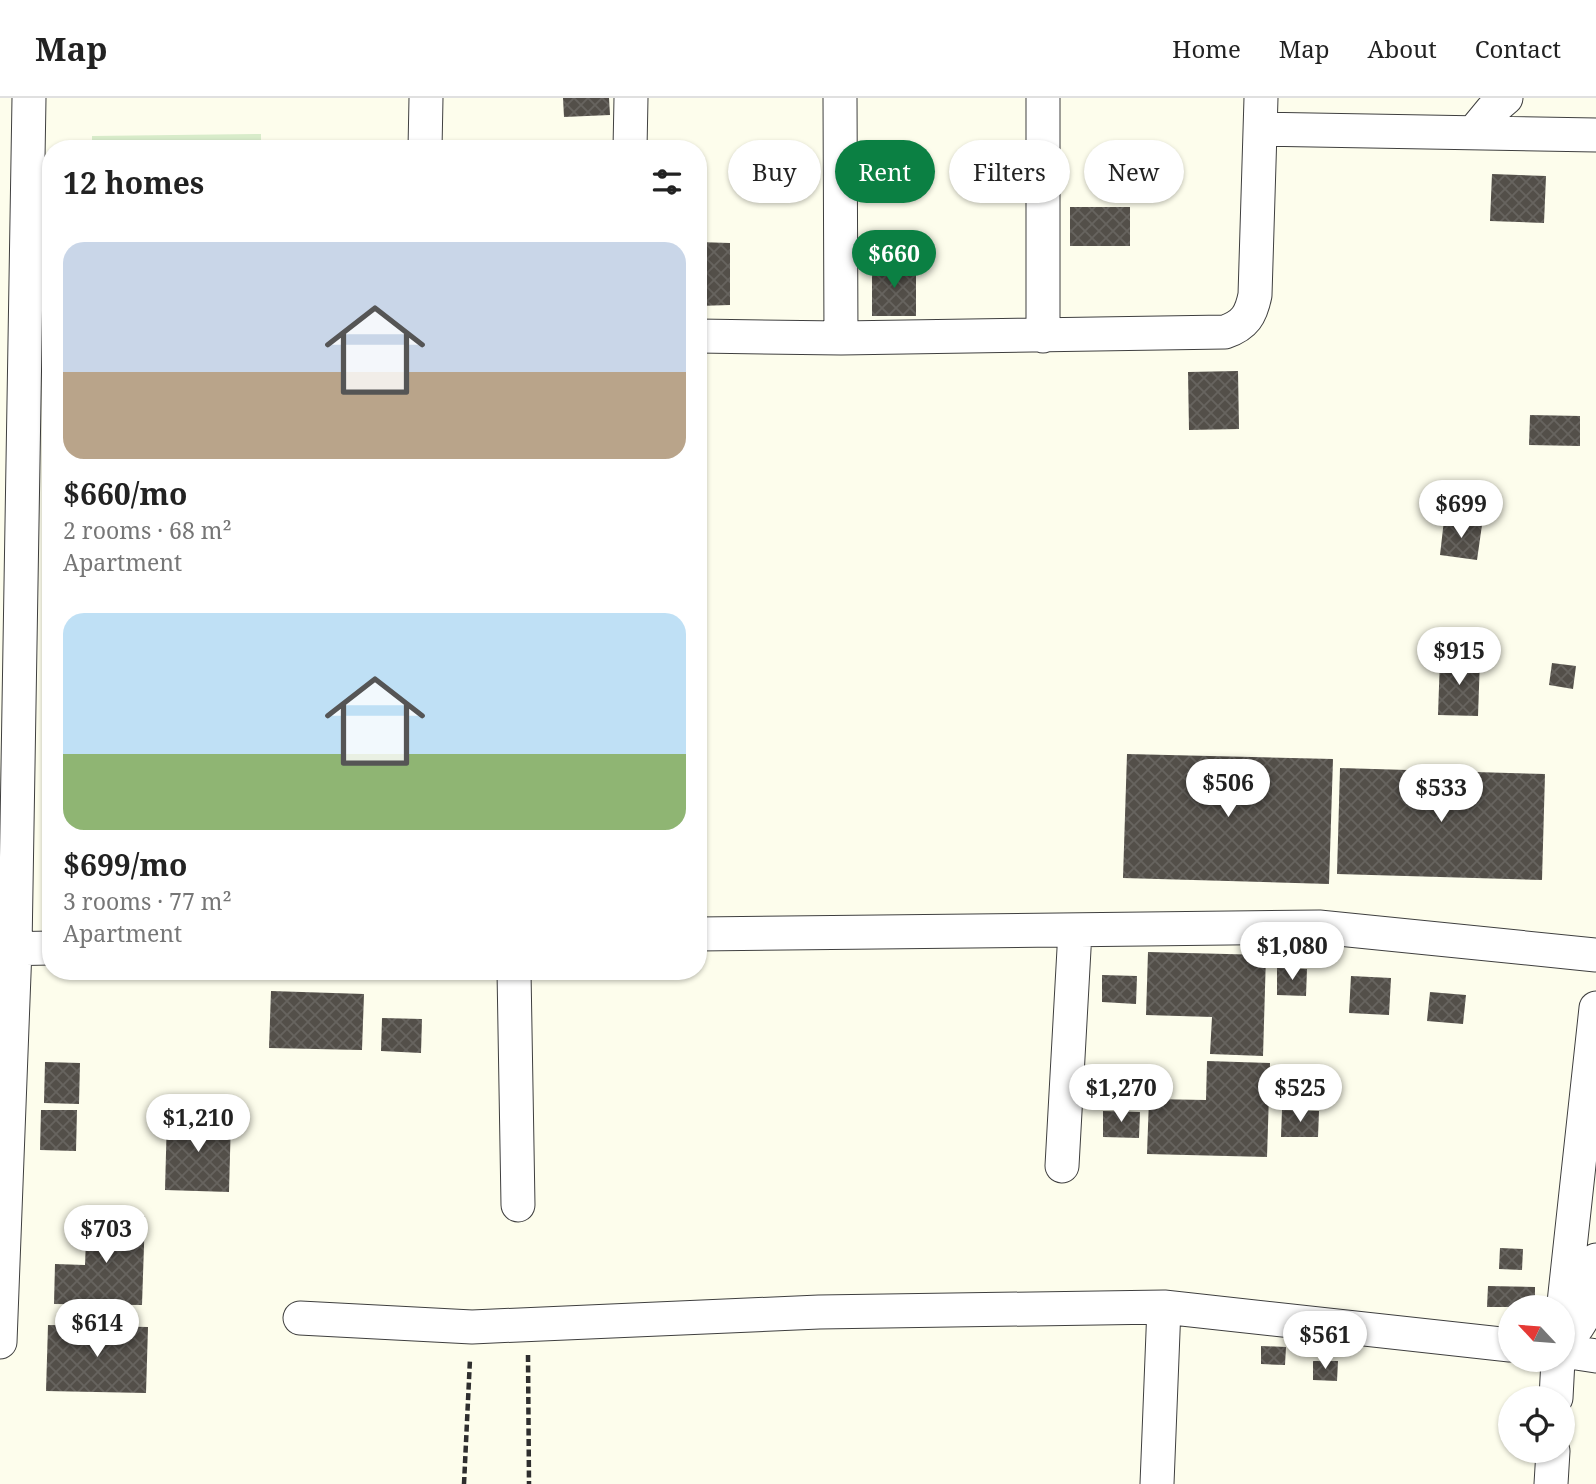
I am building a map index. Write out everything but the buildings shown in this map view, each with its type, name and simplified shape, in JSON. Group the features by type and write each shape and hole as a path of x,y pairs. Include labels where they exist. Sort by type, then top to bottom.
{"street":[{"path":"0,1342 7,949 37,425 29,98"},
{"path":"425,140 426,98"},
{"path":"630,140 631,98"},
{"path":"840,98 841,338"},
{"path":"1043,98 1043,336"},
{"path":"1472,98 1473,134"},
{"path":"1473,134 1492,110 1506,98"},
{"path":"707,336 841,338 1225,332 1245,323 1255,295 1261,113 1473,134 1596,135"},
{"path":"707,934 1319,927 1596,955"},
{"path":"1062,1166 1074,931"},
{"path":"7,949 42,948"},
{"path":"514,980 518,1205"},
{"path":"1565,1295 1596,1008"},
{"path":"1575,1332 1591,1305 1596,1260"},
{"path":"1157,1484 1164,1307"},
{"path":"300,1318 472,1327 819,1312 1164,1307 1498,1344"},
{"path":"1575,1353 1596,1356"},
{"path":"1551,1484 1552,1463"}],"path":[{"path":"528,1326 528,1484"},
{"path":"464,1484 472,1327"}],"green space":[{"path":"261,134 261,140 92,140 92,136"}]}
